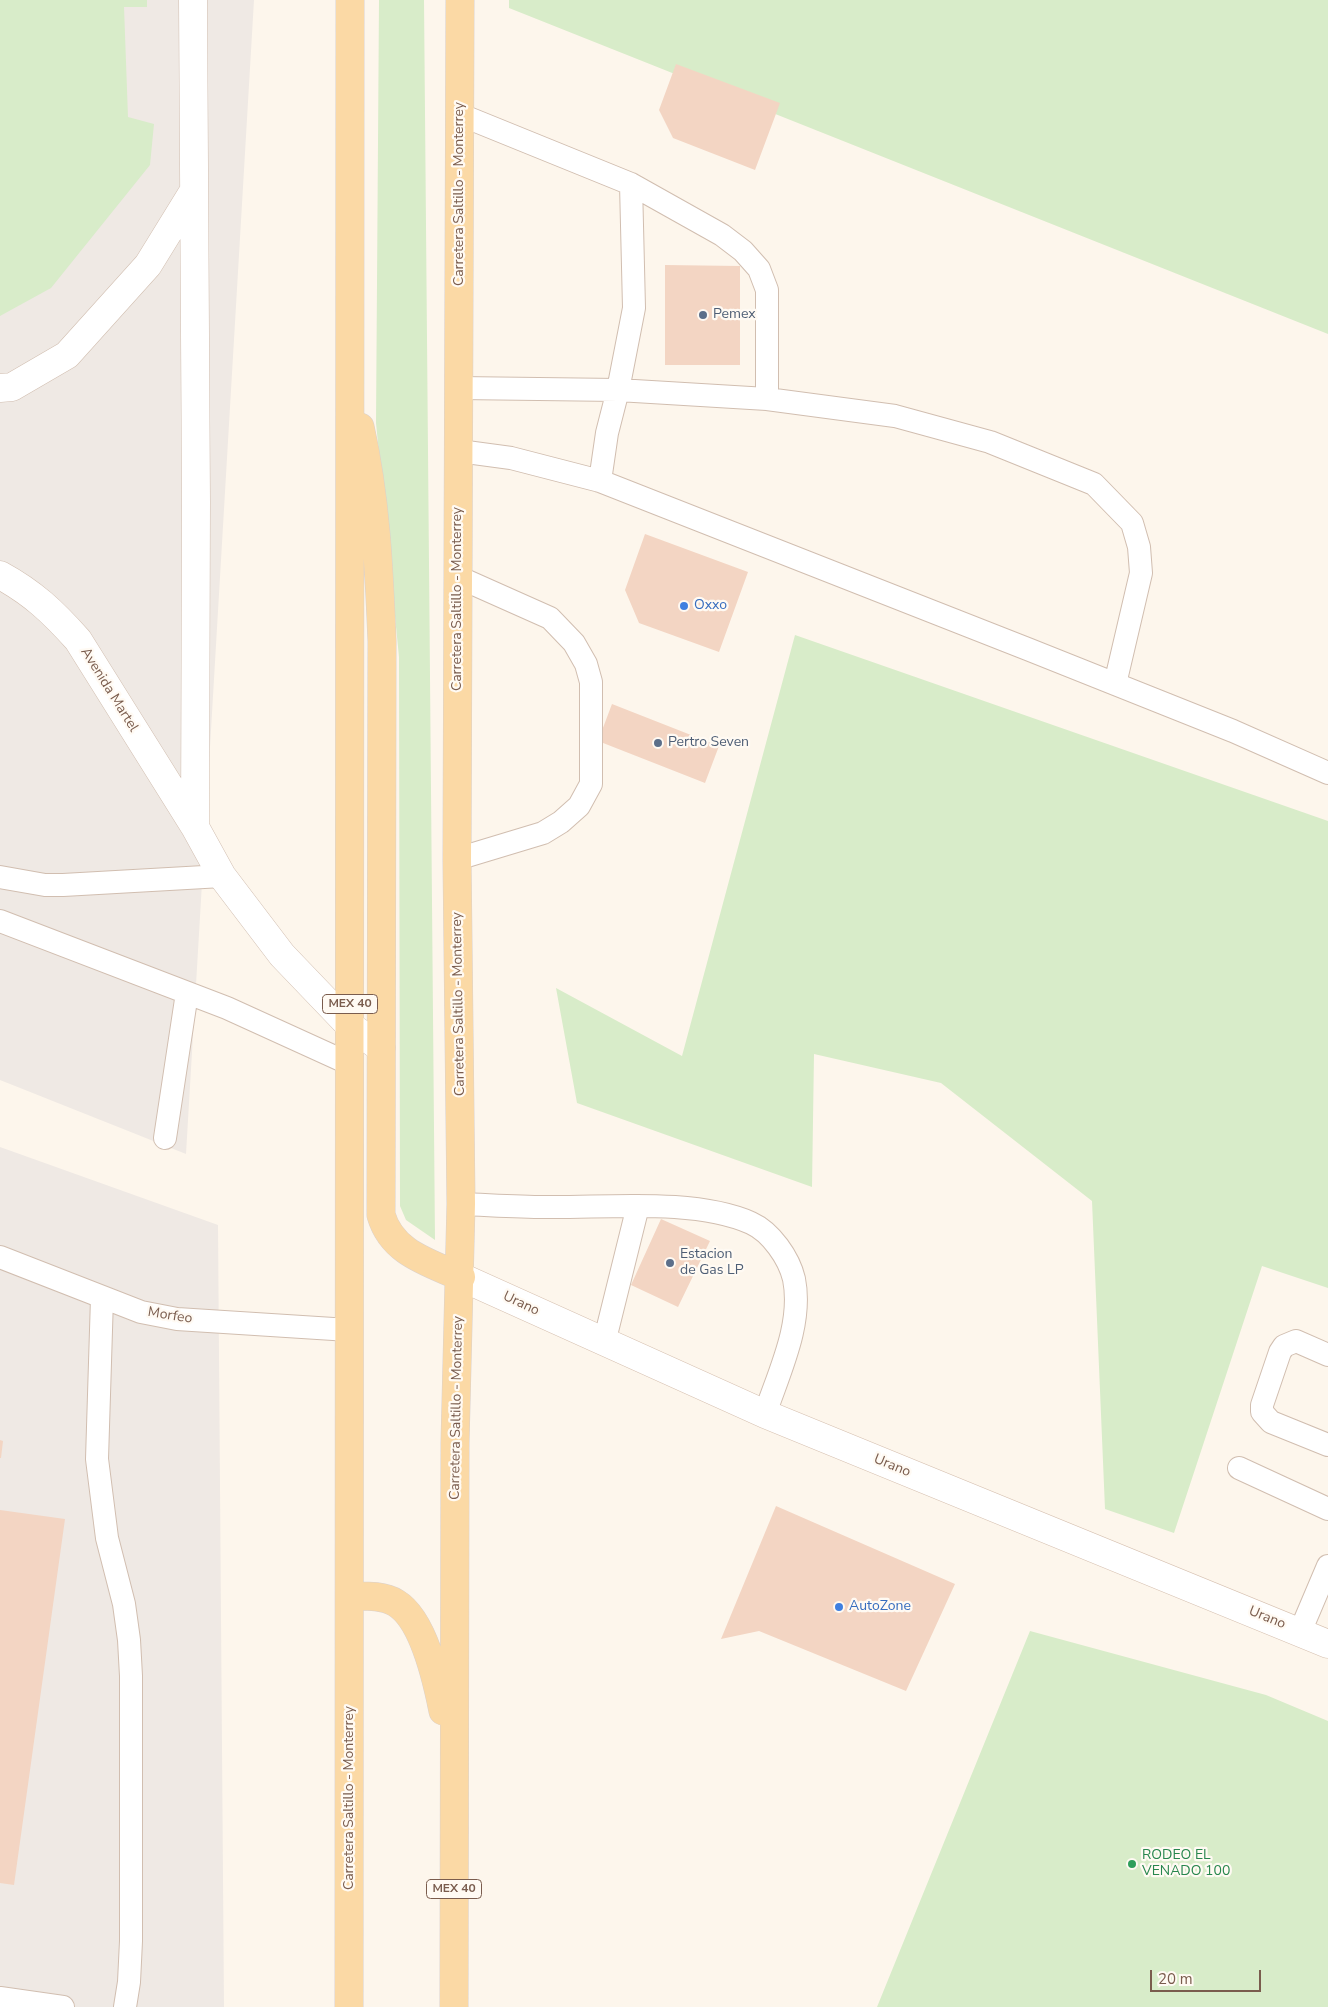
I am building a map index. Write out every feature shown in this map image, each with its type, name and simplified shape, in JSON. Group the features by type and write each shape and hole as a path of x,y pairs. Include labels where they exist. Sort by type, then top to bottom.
{"main road":[{"name":"Carretera Saltillo - Monterrey","path":"349,2007 350,0"},
{"name":"Carretera Saltillo - Monterrey","path":"454,2007 455,1444 461,1277 457,859 460,0"},
{"path":"349,374 371,475 378,556 382,641 380,1200 385,1228 403,1250 461,1277"},
{"path":"350,1596 385,1598 405,1610 412,1621 424,1646 438,1688 454,1772"}],"street":[{"path":"193,0 196,500 195,827"},
{"path":"0,388 12,387 67,356 148,265 193,192"},
{"name":"Avenida Martel","path":"0,575 27,590 55,614 78,640 195,827 222,876 282,955 350,1026 381,1048"},
{"name":"Urano","path":"461,1277 604,1343 766,1414 1328,1644"}],"lane":[{"path":"461,115 631,184 722,235 743,251 759,269 767,290 767,399"},
{"path":"600,481 607,433 618,390 634,308 631,184"},
{"path":"459,388 618,390 767,399 895,416 990,442 1094,484 1132,523 1139,547 1141,573 1116,684"},
{"path":"458,451 511,458 600,481 1116,684 1328,772"},
{"path":"457,859 543,833 579,806 591,784 591,682 582,657 574,643 550,618 458,577"},
{"path":"0,877 45,885 64,885 222,876"},
{"path":"0,921 228,1008 350,1064"},
{"path":"165,1138 187,993"},
{"path":"461,1204 545,1207 638,1206 700,1211 732,1217 753,1224 769,1236 785,1256 794,1278 795,1321 766,1414"},
{"path":"604,1343 638,1206"},
{"name":"Morfeo","path":"0,1257 141,1312 177,1319 349,1330"},
{"path":"102,1298 97,1459 107,1538 124,1604 131,1676 131,1941 129,1982 125,2007"},
{"path":"1328,1355 1296,1342 1284,1346 1280,1352 1262,1405 1265,1418 1271,1422 1328,1445"},
{"path":"1239,1468 1328,1509"},
{"path":"1300,1632 1328,1566"},
{"path":"0,1998 64,2007"}],"shaded area":[{"path":"0,0 254,0 186,1154 0,1080"},
{"path":"0,1147 218,1225 224,2007 0,2007"}],"green space":[{"path":"0,0 147,0 147,7 124,7 128,117 154,124 150,165 51,288 0,316"},
{"path":"379,0 424,0 435,1240 406,1220 400,1206 399,657 376,423"},
{"path":"509,0 1328,0 1328,334 509,8"},
{"path":"795,635 1328,821 1328,1288 1262,1266 1174,1533 1105,1509 1092,1201 941,1083 814,1054 812,1187 577,1103 556,988 682,1056"},
{"name":"RODEO EL VENADO 100","path":"1030,1631 1266,1695 1328,1721 1328,2007 877,2007"}],"building":[{"path":"676,64 780,103 755,170 673,138 659,110"},
{"name":"Pemex","path":"665,265 740,266 740,365 665,365"},
{"name":"Oxxo","path":"645,534 748,572 719,652 639,623 625,590"},
{"name":"Pertro Seven","path":"612,704 719,746 705,783 598,741"},
{"name":"Estacion de Gas LP","path":"661,1219 710,1241 678,1307 631,1285"},
{"path":"0,1440 3,1441 1,1458 0,1458"},
{"name":"AutoZone","path":"776,1506 955,1584 906,1691 759,1631 721,1639"},
{"path":"0,1510 65,1519 14,1885 0,1883"}],"place":[{"name":"Pemex","path":"703,315"},
{"name":"Oxxo","path":"684,606"},
{"name":"Pertro Seven","path":"658,743"},
{"name":"Estacion de Gas LP","path":"670,1263"},
{"name":"AutoZone","path":"839,1607"},
{"name":"RODEO EL VENADO 100","path":"1132,1864"}]}
